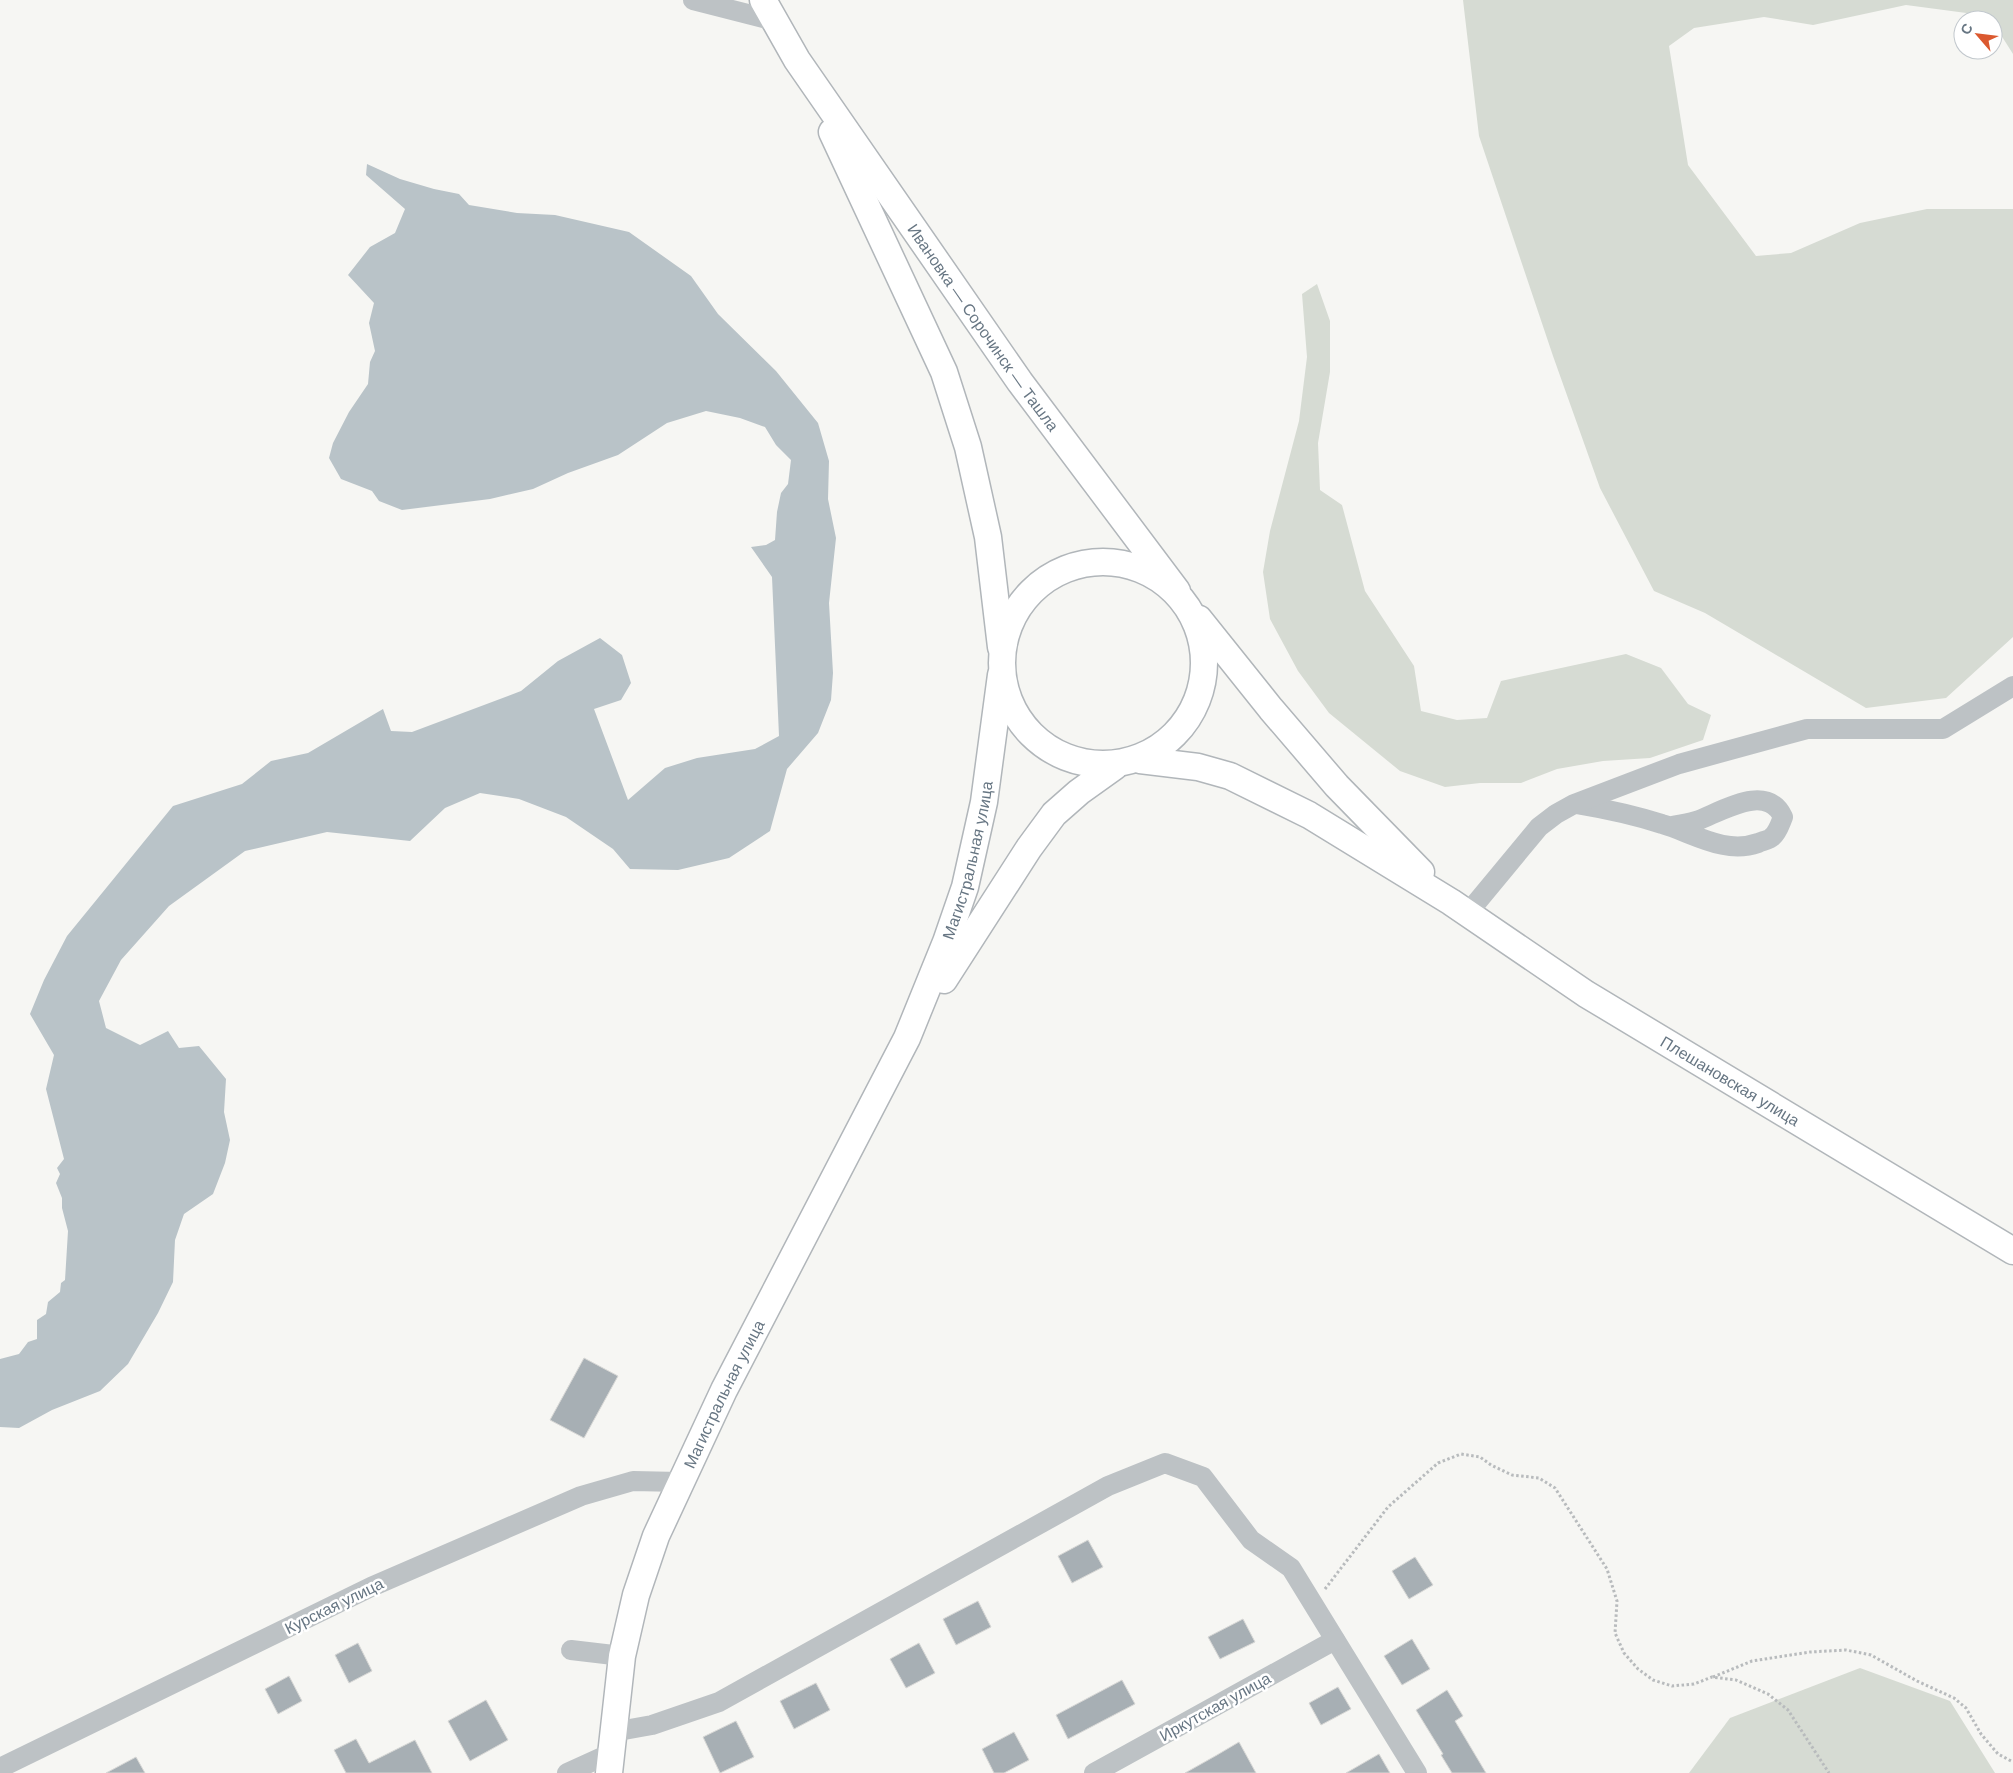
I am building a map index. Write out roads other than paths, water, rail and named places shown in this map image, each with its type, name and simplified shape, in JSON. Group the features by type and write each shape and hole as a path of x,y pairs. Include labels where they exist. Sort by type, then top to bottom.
{"main road":[{"name":"Ивановка — Сорочинск — Ташла","path":"769,10 797,60 944,372 968,447 988,537 1001,648 1001,675 1011,705 1026,726 1044,742 1066,755 1089,763 1114,766 1140,760 1164,744 1183,722 1197,697 1203,670 1202,642 1184,600 1020,382 797,60"},
{"name":"Ивановка — Сорочинск — Ташла","path":"1001,648 1013,619 1029,595 1048,578 1073,566 1098,562 1124,564 1150,574 1184,600"},
{"path":"1184,600 1337,786 1459,908"},
{"name":"Магистральная улица","path":"611,1753 622,1656 642,1578 656,1536 724,1390 906,1038 946,942 965,887 984,802 1001,675"},
{"path":"1140,760 1198,767 1238,779 1309,815 1459,908"},
{"name":"Магистральная улица","path":"906,1038 1029,848 1054,814 1079,792 1114,766"},
{"name":"Плешановская улица","path":"1459,908 1586,994 2013,1251"}],"street":[{"path":"693,0 769,10"},
{"path":"1459,908 1538,827 1574,804 1679,764 1807,729 1943,729 2013,686"},
{"path":"1574,804 1621,812 1672,826"},
{"path":"567,1773 611,1753 652,1725 719,1702 1108,1486 1165,1464 1203,1477 1251,1540 1291,1568 1417,1773"},
{"name":"Курская улица","path":"0,1768 371,1587 581,1496 633,1482 680,1482"},
{"name":"Иркутская улица","path":"1094,1773 1335,1640"},
{"path":"571,1650 622,1656"}]}
